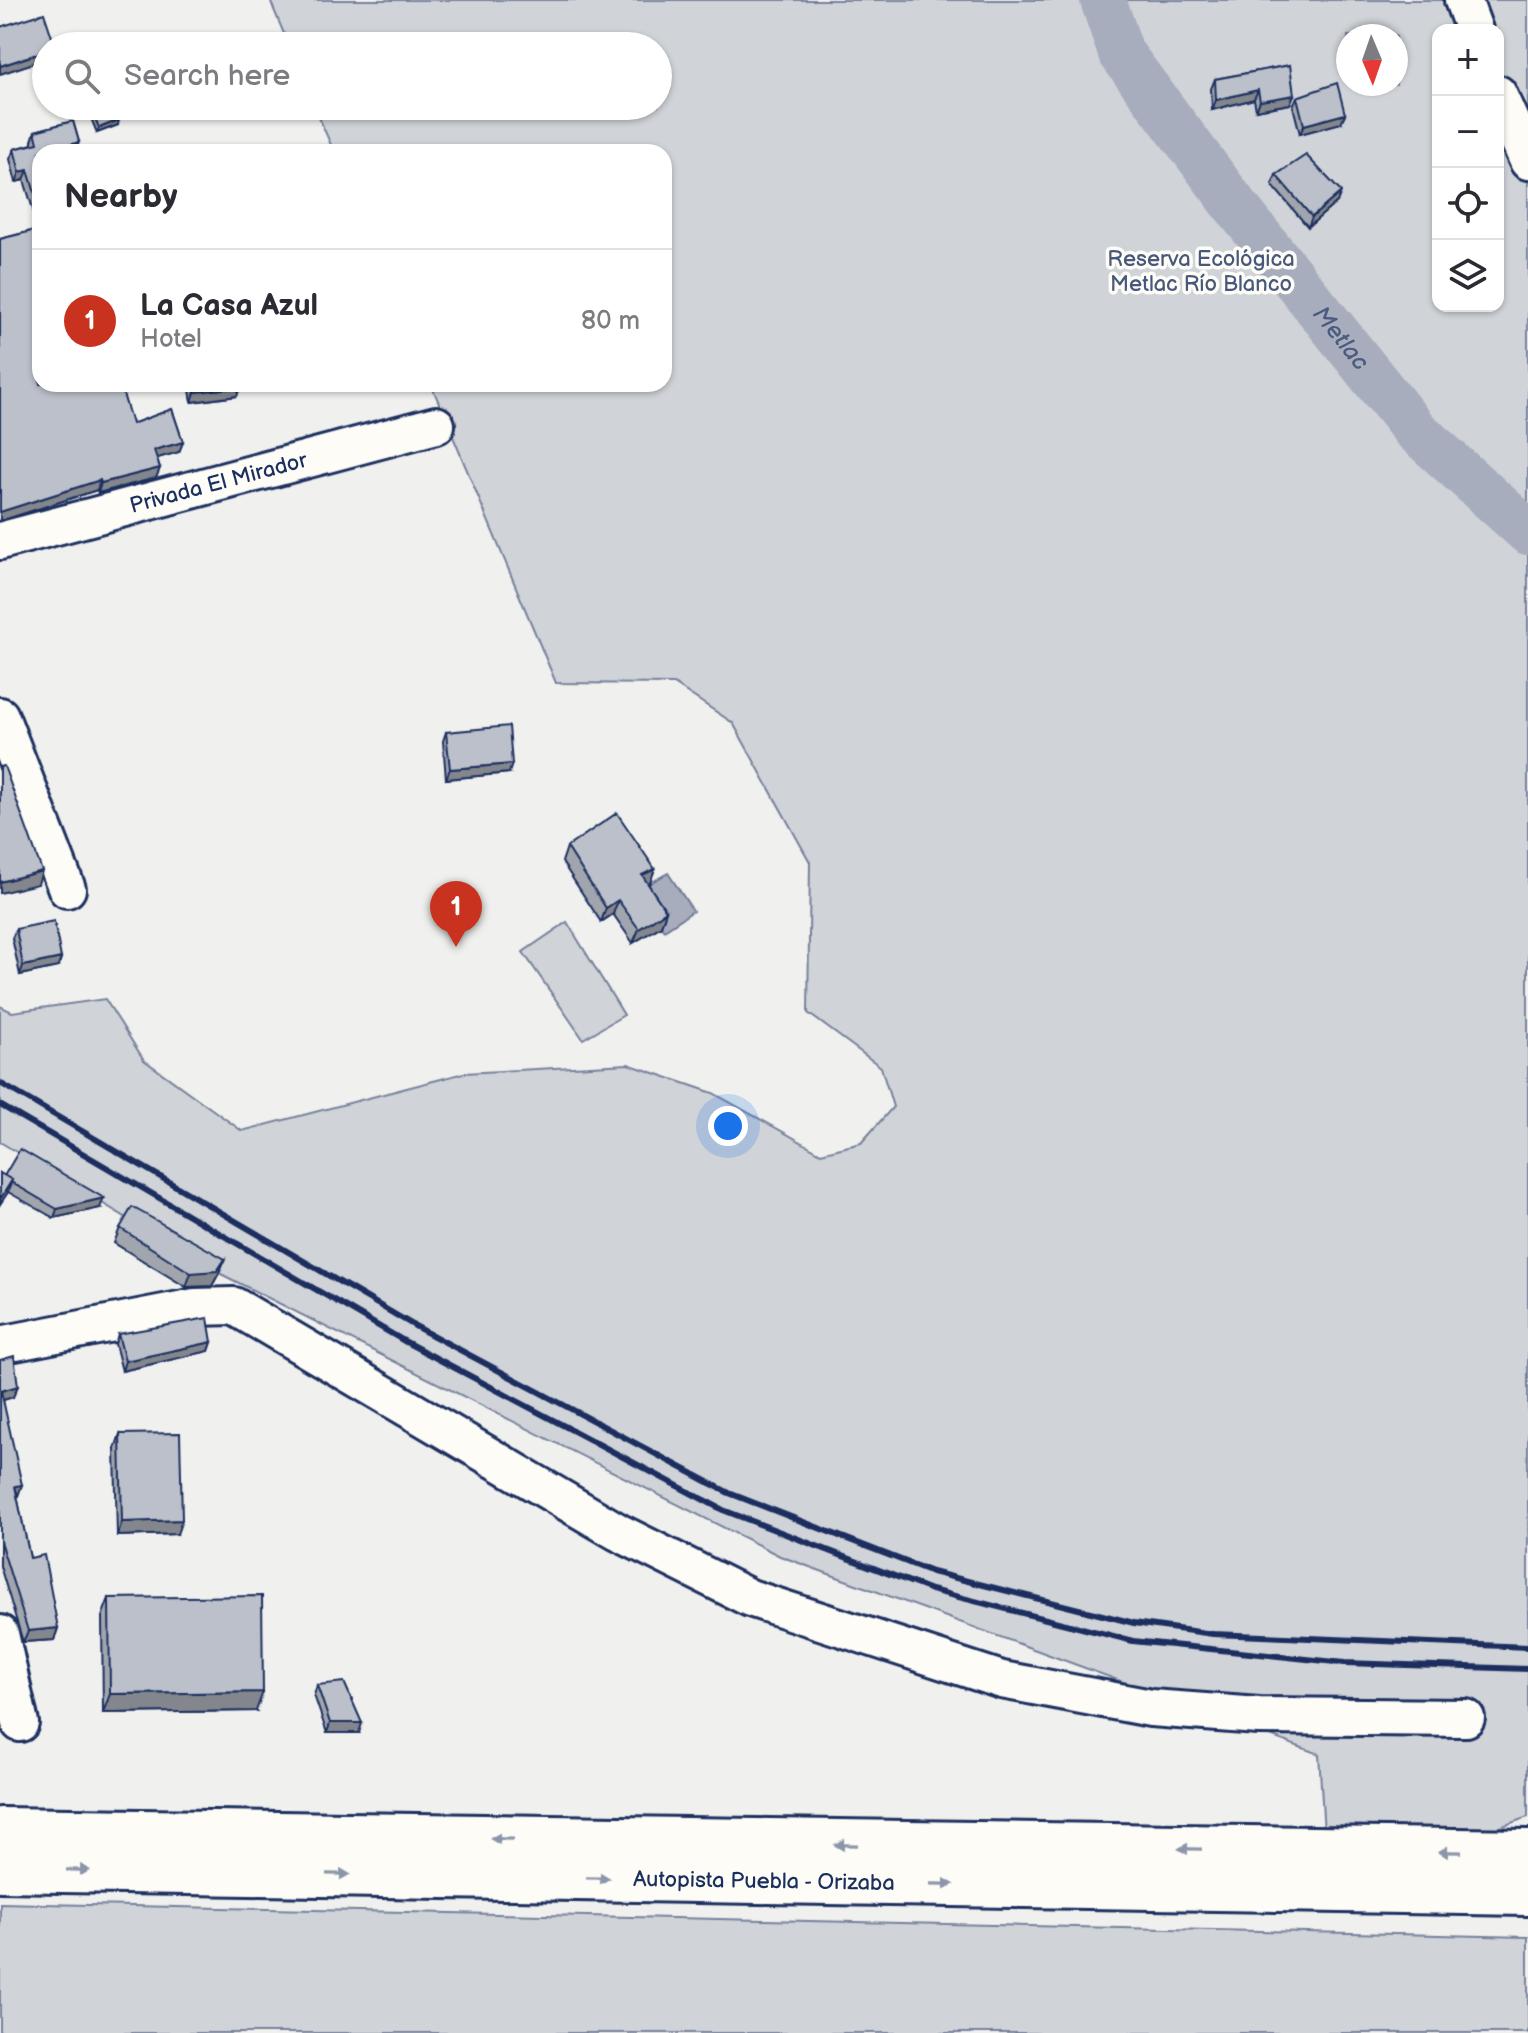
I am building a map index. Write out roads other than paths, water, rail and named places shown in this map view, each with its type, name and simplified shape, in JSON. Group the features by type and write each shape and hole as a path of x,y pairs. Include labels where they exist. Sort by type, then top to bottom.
{"highway":[{"name":"Autopista Puebla - Orizaba","path":"0,1830 1528,1852"},
{"name":"Autopista Puebla - Orizaba","path":"0,1869 1528,1893"}],"street":[{"path":"1463,0 1472,24"},
{"path":"1499,96 1528,161"},
{"name":"Privada El Mirador","path":"0,541 436,425"},
{"path":"0,716 8,762 67,889"},
{"path":"0,1345 195,1307 234,1306 618,1532 750,1598 987,1675 1151,1708 1259,1716 1466,1718"},
{"path":"0,1634 20,1723"}],"water":[{"path":"668,873 693,911 664,930 637,890"}],"waterway":[{"name":"Metlac","path":"1103,0 1121,53 1237,208 1414,429 1528,532"}],"railway":[{"path":"0,1083 413,1325 729,1493 932,1572 1134,1623 1213,1634 1528,1647"},
{"path":"0,1105 404,1341 723,1510 931,1590 1133,1641 1345,1663 1528,1669"}],"place":[{"name":"La Casa Azul","path":"456,947"}],"park label":[{"name":"Reserva Ecológica Metlac Río Blanco","path":"1201,272"}]}
